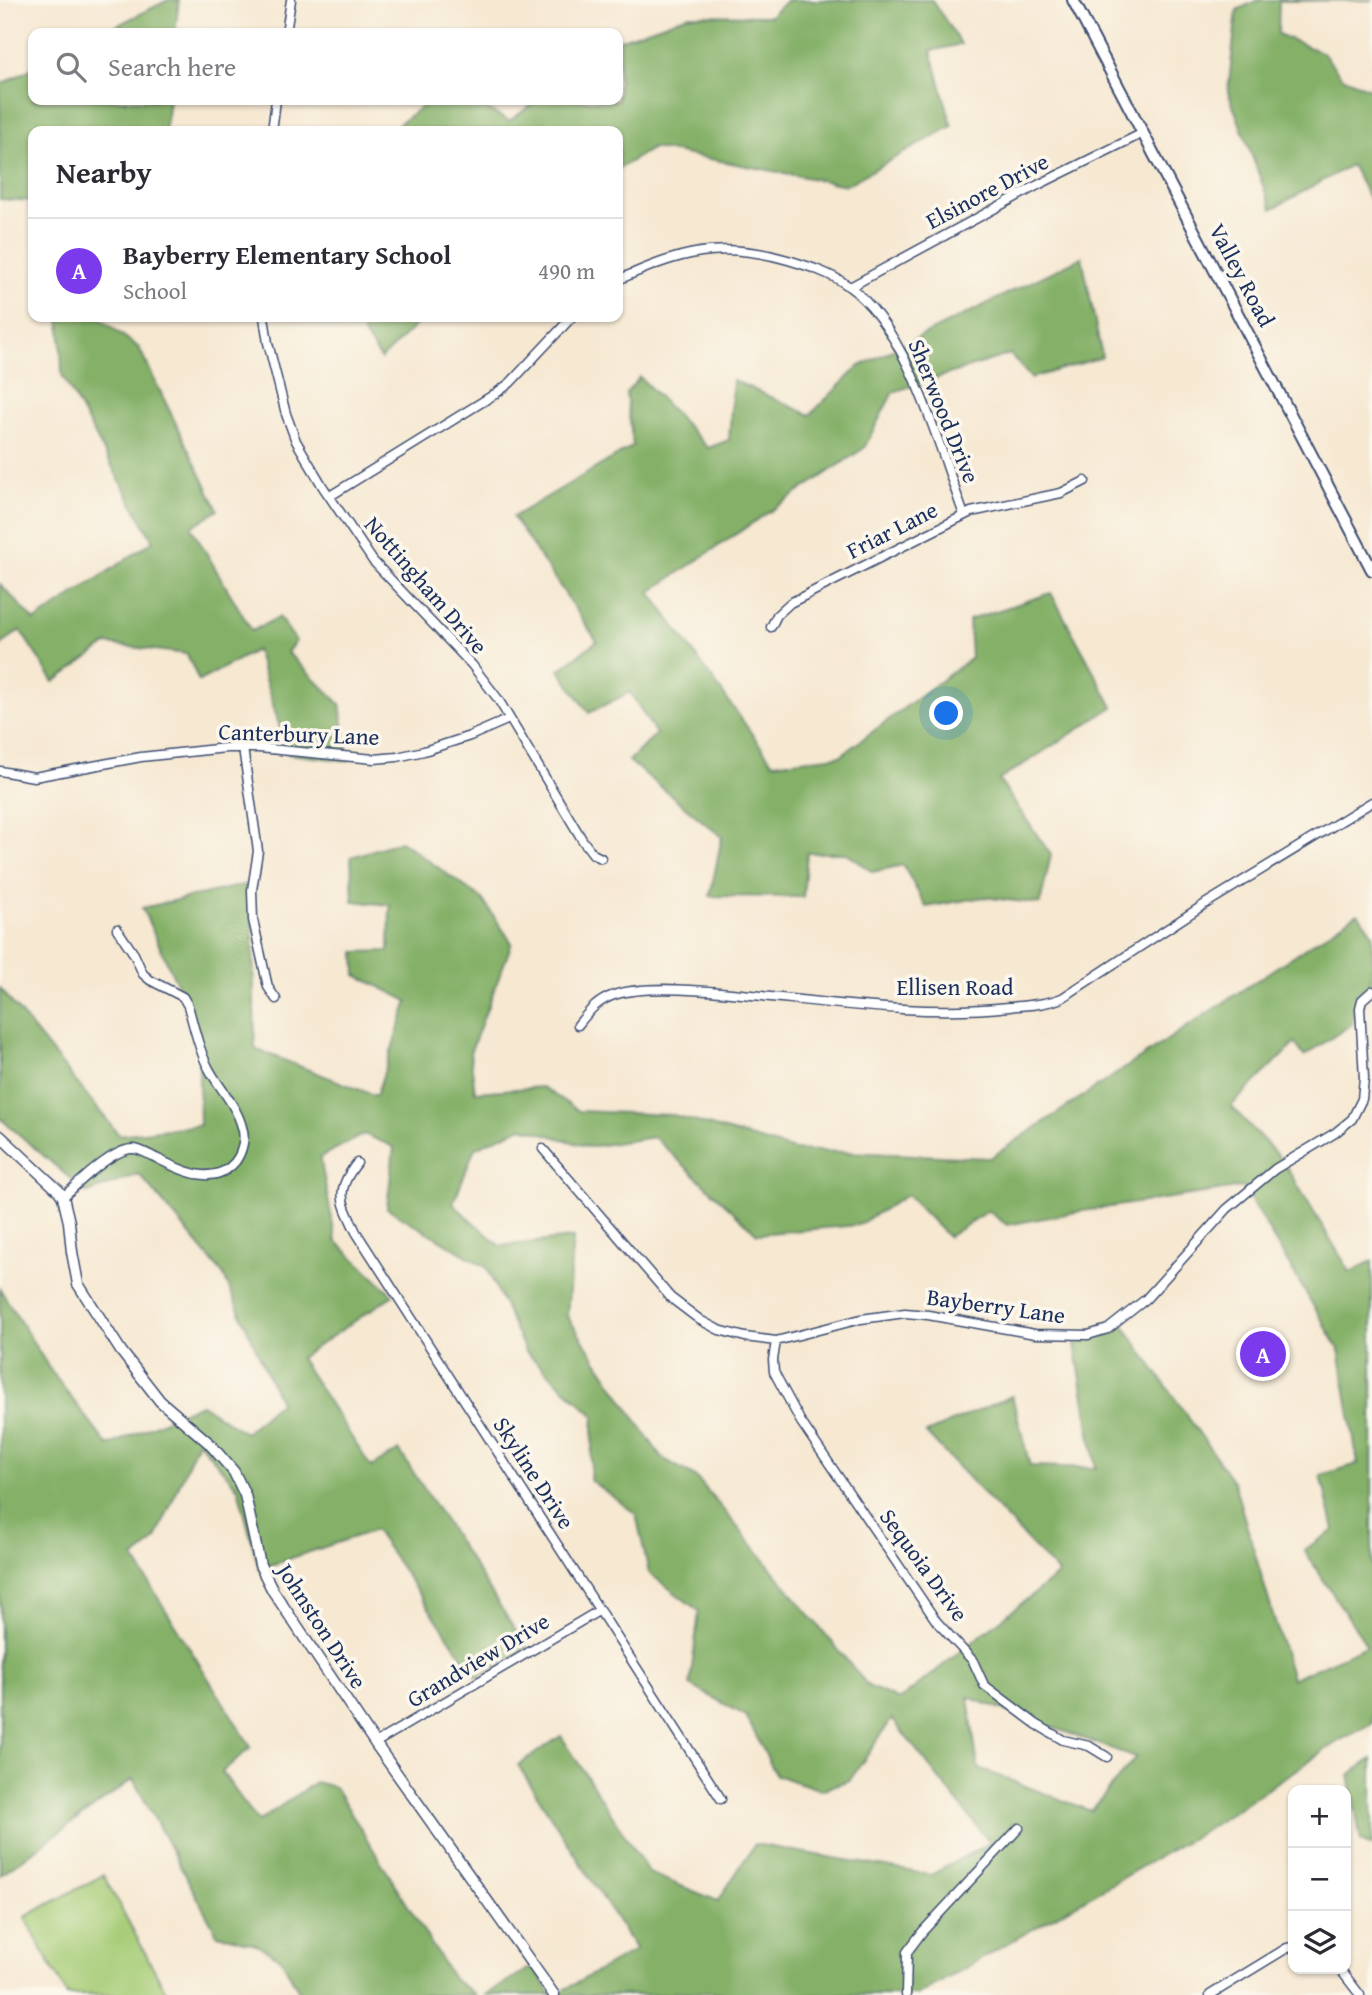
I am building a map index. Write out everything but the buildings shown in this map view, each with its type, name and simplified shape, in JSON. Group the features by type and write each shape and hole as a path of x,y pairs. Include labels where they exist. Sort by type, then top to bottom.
{"main road":[{"name":"Valley Road","path":"1073,0 1372,570"}],"street":[{"path":"287,28 291,0"},
{"path":"273,126 275,105"},
{"name":"Elsinore Drive","path":"850,286 1143,132"},
{"name":"Sherwood Drive","path":"623,279 656,263 687,253 739,250 798,263 850,286 893,337 911,369 964,515"},
{"name":"Nottingham Drive","path":"265,322 286,414 296,441 330,496 373,561 472,665 498,699 583,841 593,854 601,858"},
{"path":"330,496 495,394 510,383 567,322"},
{"name":"Friar Lane","path":"771,626 777,615 790,603 964,515 1061,494 1085,481"},
{"name":"Canterbury Lane","path":"0,771 34,777 141,757 226,747 374,759 397,757 470,736 509,719"},
{"path":"243,748 258,851 252,890 253,920 268,987 276,999"},
{"name":"Ellisen Road","path":"578,1025 596,1003 616,994 638,991 708,991 933,1010 974,1011 1049,1003 1062,998 1199,908 1372,802"},
{"path":"0,1136 48,1179 63,1197 124,1150 136,1148 195,1175 222,1172 230,1168 241,1153 244,1134 242,1125 207,1065 188,1006 183,998 144,974 117,929"},
{"name":"Bayberry Lane","path":"544,1149 652,1278 682,1308 719,1330 745,1337 776,1340 862,1319 905,1313 1061,1337 1087,1335 1108,1329 1146,1299 1227,1209 1275,1169 1335,1133 1352,1119 1362,1099 1364,1077 1360,1008 1362,1000 1372,991"},
{"name":"Skyline Drive","path":"357,1163 346,1177 342,1190 342,1201 356,1232 721,1799"},
{"name":"Johnston Drive","path":"63,1197 78,1284 121,1351 160,1401 209,1443 234,1472 245,1495 260,1565 273,1591 375,1743 554,1995"},
{"name":"Sequoia Drive","path":"776,1340 774,1372 801,1422 937,1622 973,1661 984,1685 1063,1740 1089,1746 1107,1757"},
{"name":"Grandview Drive","path":"375,1743 600,1610"},
{"path":"906,1995 907,1952 1018,1828"},
{"path":"1210,1995 1288,1948"},
{"path":"1344,1974 1360,1995"}],"green space":[{"path":"168,0 179,0 176,28 112,28"},
{"path":"787,0 932,0 961,44 931,51 952,126 846,185 653,148 623,166 623,126 396,126 424,105 479,105 509,121 531,105 623,105 623,39 689,15 770,16"},
{"path":"1258,0 1372,0 1279,1 1278,34 1323,53 1342,77 1372,90 1372,203 1351,165 1272,209 1228,92 1237,10"},
{"path":"28,71 28,105 168,105 166,126 28,126 28,201 0,199 0,85"},
{"path":"1082,257 1102,357 1031,378 1010,354 893,392 864,448 650,592 773,763 840,756 971,658 969,620 1051,593 1113,707 999,780 1051,855 1040,904 984,897 926,907 903,865 873,872 846,853 807,853 803,897 710,896 722,837 629,761 656,734 630,692 589,713 559,670 597,641 513,517 633,446 626,393 640,377 708,448 729,440 733,380 810,415 858,367"},
{"path":"60,322 105,322 139,348 218,510 191,527 252,631 279,617 296,641 287,652 340,704 349,761 288,754 256,650 199,681 187,654 107,644 54,682 20,630 0,646 0,584 35,621 153,541 62,375"},
{"path":"363,322 419,322 381,359 363,333"},
{"path":"401,841 482,899 512,943 470,1053 475,1092 542,1087 579,1111 673,1115 794,1150 990,1158 1358,913 1372,933 1372,984 1357,994 1352,1024 1304,1056 1295,1043 1231,1106 1283,1161 1350,1272 1372,1261 1372,1724 1340,1740 1209,1828 918,1995 723,1995 677,1992 670,1995 555,1995 636,1950 518,1765 561,1736 649,1873 718,1901 755,1844 931,1875 990,1843 892,1719 850,1780 821,1790 776,1775 746,1716 690,1685 699,1611 649,1573 636,1514 590,1480 594,1416 525,1351 487,1268 387,1208 394,1147 364,1134 320,1157 336,1241 393,1295 300,1358 371,1467 399,1450 527,1648 477,1678 375,1530 259,1569 238,1488 198,1441 156,1539 134,1559 251,1747 222,1772 258,1822 315,1782 335,1787 453,1979 476,1995 301,1995 281,1959 256,1944 217,1934 133,1779 0,1875 0,1289 51,1371 108,1446 201,1404 245,1433 280,1402 223,1274 139,1174 87,1193 0,1118 0,988 119,1135 200,1125 198,1029 142,908 252,883 255,1049 376,1096 408,1001 356,975 355,952 389,951 390,905 353,901 351,857","holes":["522,1127 589,1147 654,1137 757,1234 858,1225 907,1195 948,1237 988,1211 1007,1225 1243,1187 1339,1349 1358,1464 1321,1475 1334,1530 1304,1550 1367,1646 1292,1679 1234,1483 1120,1320 1074,1338 1096,1468 1030,1466 1012,1396 926,1433 1059,1574 899,1700 868,1686 697,1478 661,1457 567,1316 573,1238 500,1246 453,1204 475,1148","968,1697 1135,1757 1136,1757 1091,1811 978,1768"]},
{"path":"1372,1759 1372,1846 1361,1841 1349,1775"},
{"path":"103,1875 168,1995 67,1995 25,1917"},
{"path":"533,1966 552,1995 485,1995"}],"place":[{"name":"Bayberry Elementary School","path":"1263,1354"}]}
